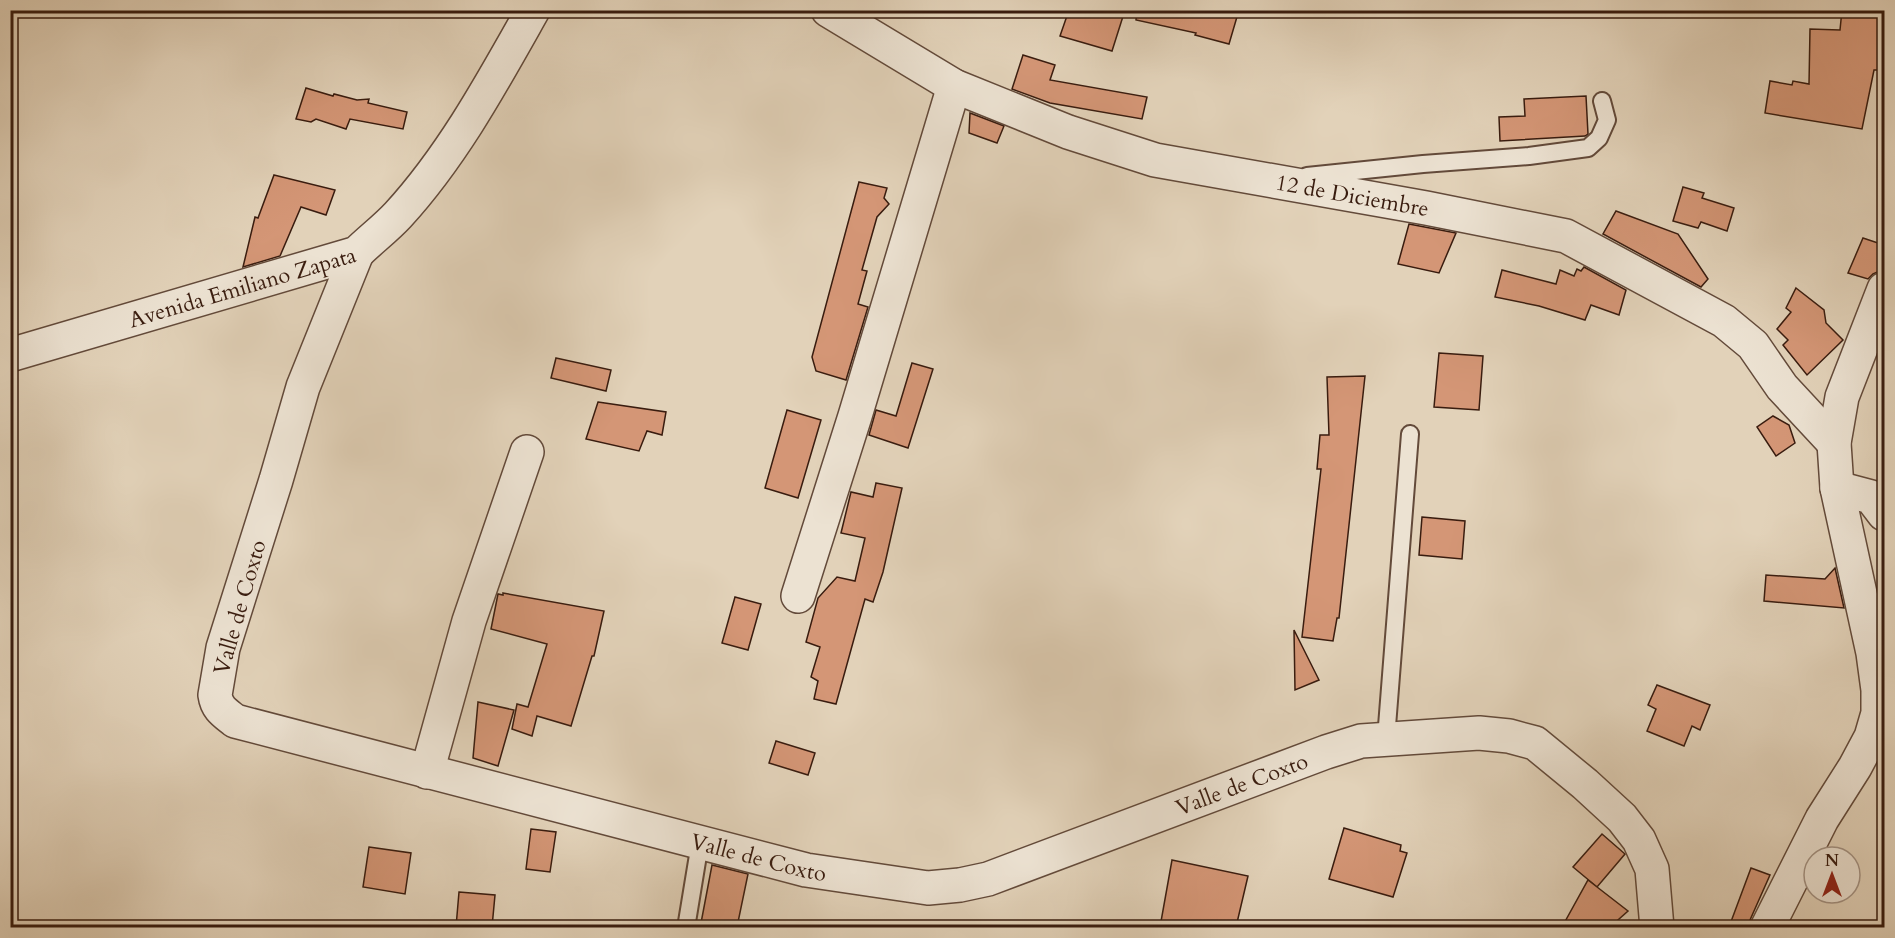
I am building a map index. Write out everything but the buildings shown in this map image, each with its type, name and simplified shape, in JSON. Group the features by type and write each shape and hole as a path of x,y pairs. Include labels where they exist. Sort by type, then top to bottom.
{"street":[{"name":"Avenida Emiliano Zapata","path":"10,355 357,253 397,216 448,152 500,69 533,10"},
{"name":"12 de Diciembre","path":"828,10 954,86 1068,132 1155,160 1438,210 1566,236 1724,321 1752,345 1782,387 1834,443"},
{"path":"798,596 855,416 954,86"},
{"name":"Valle de Coxto","path":"357,253 303,387 223,648 215,695 216,703 219,709 235,721 806,870 928,888 988,879 1360,741 1479,733 1509,736 1534,743 1622,818 1639,840 1652,869 1657,927"},
{"path":"1767,927 1822,819 1871,737 1878,713 1878,690 1873,653 1837,488 1834,443 1842,397 1884,289"},
{"path":"427,772 469,621 527,452"},
{"path":"1837,488 1880,504"}],"lane":[{"path":"1258,178 1320,175 1528,156 1588,148 1599,138 1607,120 1602,102"},
{"path":"1386,738 1410,434"},
{"path":"686,927 700,843"}]}
